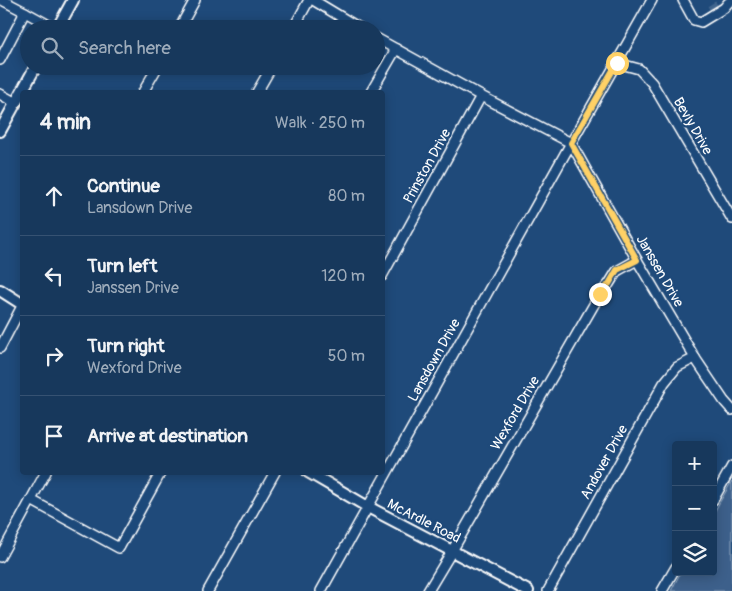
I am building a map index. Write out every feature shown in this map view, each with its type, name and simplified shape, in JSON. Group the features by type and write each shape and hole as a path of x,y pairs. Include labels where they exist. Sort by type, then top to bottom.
{"main road":[{"path":"61,20 73,0"},
{"path":"23,90 31,75"},
{"path":"0,131 20,96"},
{"path":"0,290 20,304"},
{"name":"McArdle Road","path":"313,475 368,507 528,591"}],"street":[{"path":"2,0 40,20"},
{"path":"184,20 195,0"},
{"path":"299,20 311,0 345,20"},
{"name":"Lansdown Drive","path":"321,591 652,0"},
{"path":"683,0 694,20 701,22 724,8 730,2"},
{"path":"694,20 722,3 730,2"},
{"path":"21,20 25,12"},
{"path":"0,60 20,22"},
{"path":"385,43 571,143"},
{"path":"385,68 396,49"},
{"name":"Bevly Drive","path":"617,63 639,69 652,83 732,218"},
{"path":"144,90 153,75"},
{"path":"258,90 267,75"},
{"path":"372,90 381,75"},
{"path":"0,94 16,103"},
{"name":"Prinston Drive","path":"385,271 481,96"},
{"name":"Janssen Drive","path":"571,143 695,358 732,410"},
{"name":"Wexford Drive","path":"428,591 600,294 609,284 617,270 637,260"},
{"path":"0,348 20,309"},
{"name":"Andover Drive","path":"548,591 664,383 677,367 695,358"},
{"path":"717,493 732,466"},
{"path":"0,558 44,475"},
{"path":"31,500 119,548 159,475"},
{"path":"208,591 274,475"},
{"path":"662,591 672,574"}],"shaded area":[{"path":"732,481 732,591 671,591 679,576 717,576 717,507"}],"tunnel":[{"path":"710,10 718,5"}],"route":[{"path":"600,294 609,284 617,270 637,260 571,143 617,63"}]}
